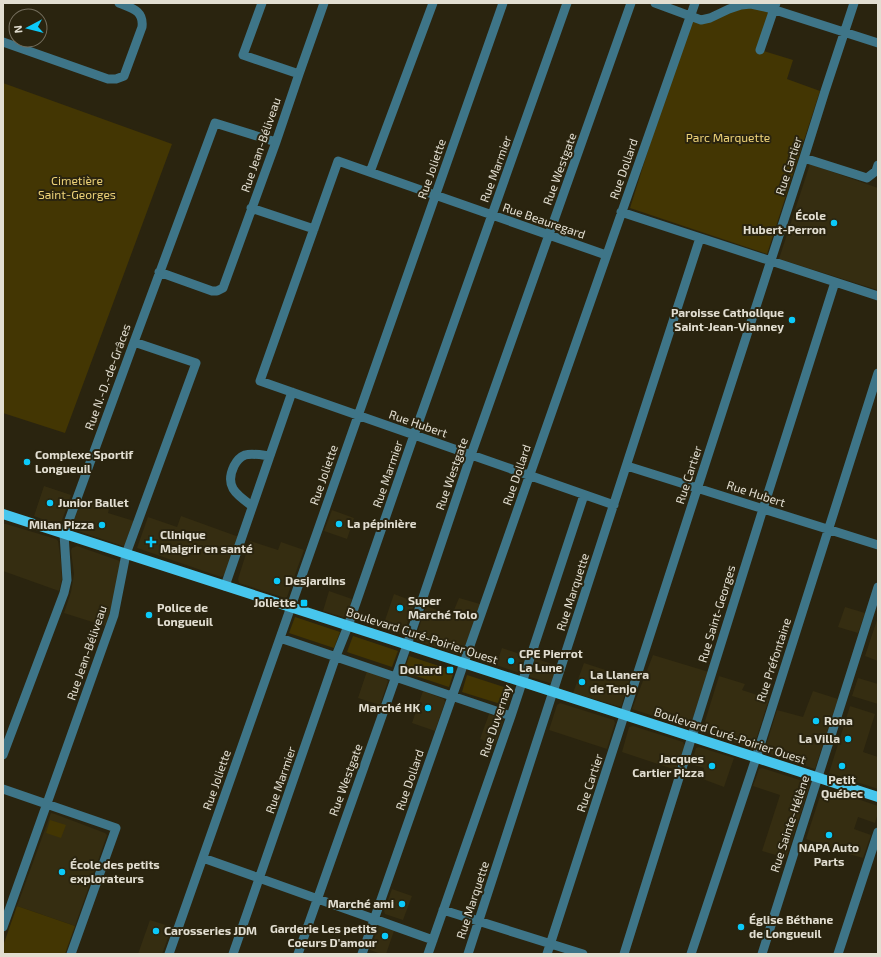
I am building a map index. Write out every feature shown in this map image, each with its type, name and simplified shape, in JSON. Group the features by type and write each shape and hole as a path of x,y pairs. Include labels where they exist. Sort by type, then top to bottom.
{"main road":[{"name":"Boulevard Curé-Poirier Ouest","path":"3,514 878,797"}],"street":[{"path":"3,42 108,79 116,79 124,76 142,27 141,16 135,10 119,3"},
{"path":"262,3 243,55 298,74"},
{"name":"Rue Jean-Béliveau","path":"159,272 212,291 217,291 223,288 324,3"},
{"path":"370,172 433,3"},
{"name":"Rue Joliette","path":"169,954 503,3"},
{"name":"Rue Marmier","path":"233,954 336,656 348,626 567,3"},
{"name":"Rue Westgate","path":"298,954 396,677 471,455 631,3"},
{"path":"655,3 701,20 710,18 741,5 751,4 775,6 844,33 878,44"},
{"name":"Rue Dollard","path":"362,954 695,3"},
{"name":"Rue Cartier","path":"547,954 804,158 824,91 854,3"},
{"path":"760,50 775,6"},
{"name":"Rue N.-D.-de-Grâces","path":"3,755 64,593 67,580 64,534 215,123 276,142"},
{"path":"804,158 867,178 876,171 878,165"},
{"name":"Rue Beauregard","path":"314,229 338,161 606,255"},
{"path":"251,208 314,229"},
{"path":"621,212 878,296"},
{"name":"Rue Hubert","path":"314,229 260,381 614,505"},
{"name":"Rue Marquette","path":"468,954 700,238"},
{"name":"Rue Saint-Georges","path":"624,954 835,282"},
{"name":"Rue Jean-Béliveau","path":"3,927 114,616 126,554 196,362 134,342"},
{"name":"Rue Préfontaine","path":"691,954 756,758 878,373"},
{"path":"225,586 292,392"},
{"path":"252,506 237,495 232,488 230,479 232,470 236,462 244,456 251,454 270,456"},
{"name":"Rue Hubert","path":"626,466 878,545"},
{"name":"Rue Duvernay","path":"428,954 522,682 584,495"},
{"name":"Rue Sainte-Hélène","path":"762,954 878,586"},
{"path":"280,638 510,716"},
{"path":"3,789 116,828 71,954"},
{"path":"838,954 878,832"},
{"path":"203,858 433,940"},
{"path":"443,910 583,954"}],"shaded area":[{"name":"École Hubert-Perron","path":"810,164 878,188 878,290 779,259"},
{"path":"44,486 71,495 60,526 34,516"},
{"path":"82,499 109,509 108,513 134,521 126,545 123,546 72,529 71,527"},
{"name":"La pépinière","path":"332,510 354,518 347,539 324,531"},
{"path":"181,516 239,537 225,575 221,577 137,548 148,517 177,527"},
{"path":"3,524 56,539 58,541 62,579 59,591 3,571"},
{"path":"250,541 278,550 281,542 304,550 287,597 285,598 239,583 238,579"},
{"path":"77,546 120,561 121,563 111,610 105,626 64,613 71,592 74,574 71,551 72,548"},
{"path":"329,591 352,599 347,616 343,617 323,611"},
{"path":"394,594 415,602 403,635 382,629"},
{"path":"459,598 480,604 462,655 417,641 416,637 426,606 452,615"},
{"path":"845,607 865,613 858,633 838,627"},
{"path":"878,617 878,661 865,656"},
{"name":"CPE Pierrot La Lune","path":"502,648 526,656 520,673 496,665"},
{"path":"653,655 709,672 690,728 632,709"},
{"path":"534,658 558,666 552,683 530,677"},
{"path":"584,663 630,678 621,707 573,693"},
{"path":"367,671 388,681 380,705 358,698"},
{"path":"719,676 745,684 742,690 769,699 753,749 702,731"},
{"path":"858,678 878,684 878,704 852,696"},
{"path":"423,691 444,699 445,702 435,731 412,723"},
{"path":"813,691 838,699 815,769 764,752 777,710 803,717"},
{"path":"560,703 614,720 615,723 607,749 549,730 557,705"},
{"path":"850,706 875,714 863,752 878,757 878,789 829,773"},
{"path":"489,714 501,719 503,722 495,745 480,739"},
{"path":"633,726 683,742 685,746 676,770 622,752 629,727"},
{"path":"699,747 734,758 724,787 700,778 704,768 691,764 696,748"},
{"path":"762,768 809,783 810,785 786,858 762,851 780,795 753,786 759,769"},
{"path":"826,788 878,806 878,813 875,823 858,817 854,829 871,835 863,858 806,839 822,790"},
{"name":"École des petits explorateurs","path":"51,813 107,835 75,926 17,906"},
{"path":"392,889 412,896 403,920 385,914 384,911"},
{"path":"150,920 172,927 162,954 138,954"},
{"path":"380,926 394,931 386,954 381,954 370,950"}],"green space":[{"name":"Parc Marquette","path":"761,6 774,10 760,50 793,60 787,79 820,91 767,254 630,208 690,16 705,21 737,8"},
{"name":"Cimetière Saint-Georges","path":"3,83 172,144 65,433 3,413"},
{"path":"295,617 340,632 334,648 289,633"},
{"path":"353,636 398,651 392,667 347,652"},
{"path":"409,656 454,671 449,687 404,672"},
{"path":"467,675 513,690 507,706 462,692"},
{"path":"50,820 66,825 61,838 46,833"},
{"path":"17,906 75,926 65,954 3,954 3,946"}],"place":[{"name":"École Hubert-Perron","path":"834,223"},
{"name":"Paroisse Catholique Saint-Jean-Vianney","path":"792,320"},
{"name":"Complexe Sportif Longueuil","path":"27,462"},
{"name":"Junior Ballet","path":"50,503"},
{"name":"La pépinière","path":"339,524"},
{"name":"Milan Pizza","path":"102,525"},
{"name":"Clinique Maigrir en santé","path":"151,542"},
{"name":"Desjardins","path":"277,581"},
{"name":"Joliette","path":"304,603"},
{"name":"Super Marché Tolo","path":"400,608"},
{"name":"Police de Longueuil","path":"149,615"},
{"name":"CPE Pierrot La Lune","path":"511,661"},
{"name":"Dollard","path":"450,670"},
{"name":"La Llanera de Tenjo","path":"582,682"},
{"name":"Marché HK","path":"428,708"},
{"name":"Rona","path":"816,721"},
{"name":"La Villa","path":"848,739"},
{"name":"Jacques Cartier Pizza","path":"712,766"},
{"name":"Petit Québec","path":"842,766"},
{"name":"NAPA Auto Parts","path":"829,835"},
{"name":"École des petits explorateurs","path":"62,872"},
{"name":"Marché ami","path":"402,904"},
{"name":"Église Béthane de Longueuil","path":"741,927"},
{"name":"Carosseries JDM","path":"156,931"},
{"name":"Garderie Les petits Coeurs D'amour","path":"385,936"}]}
